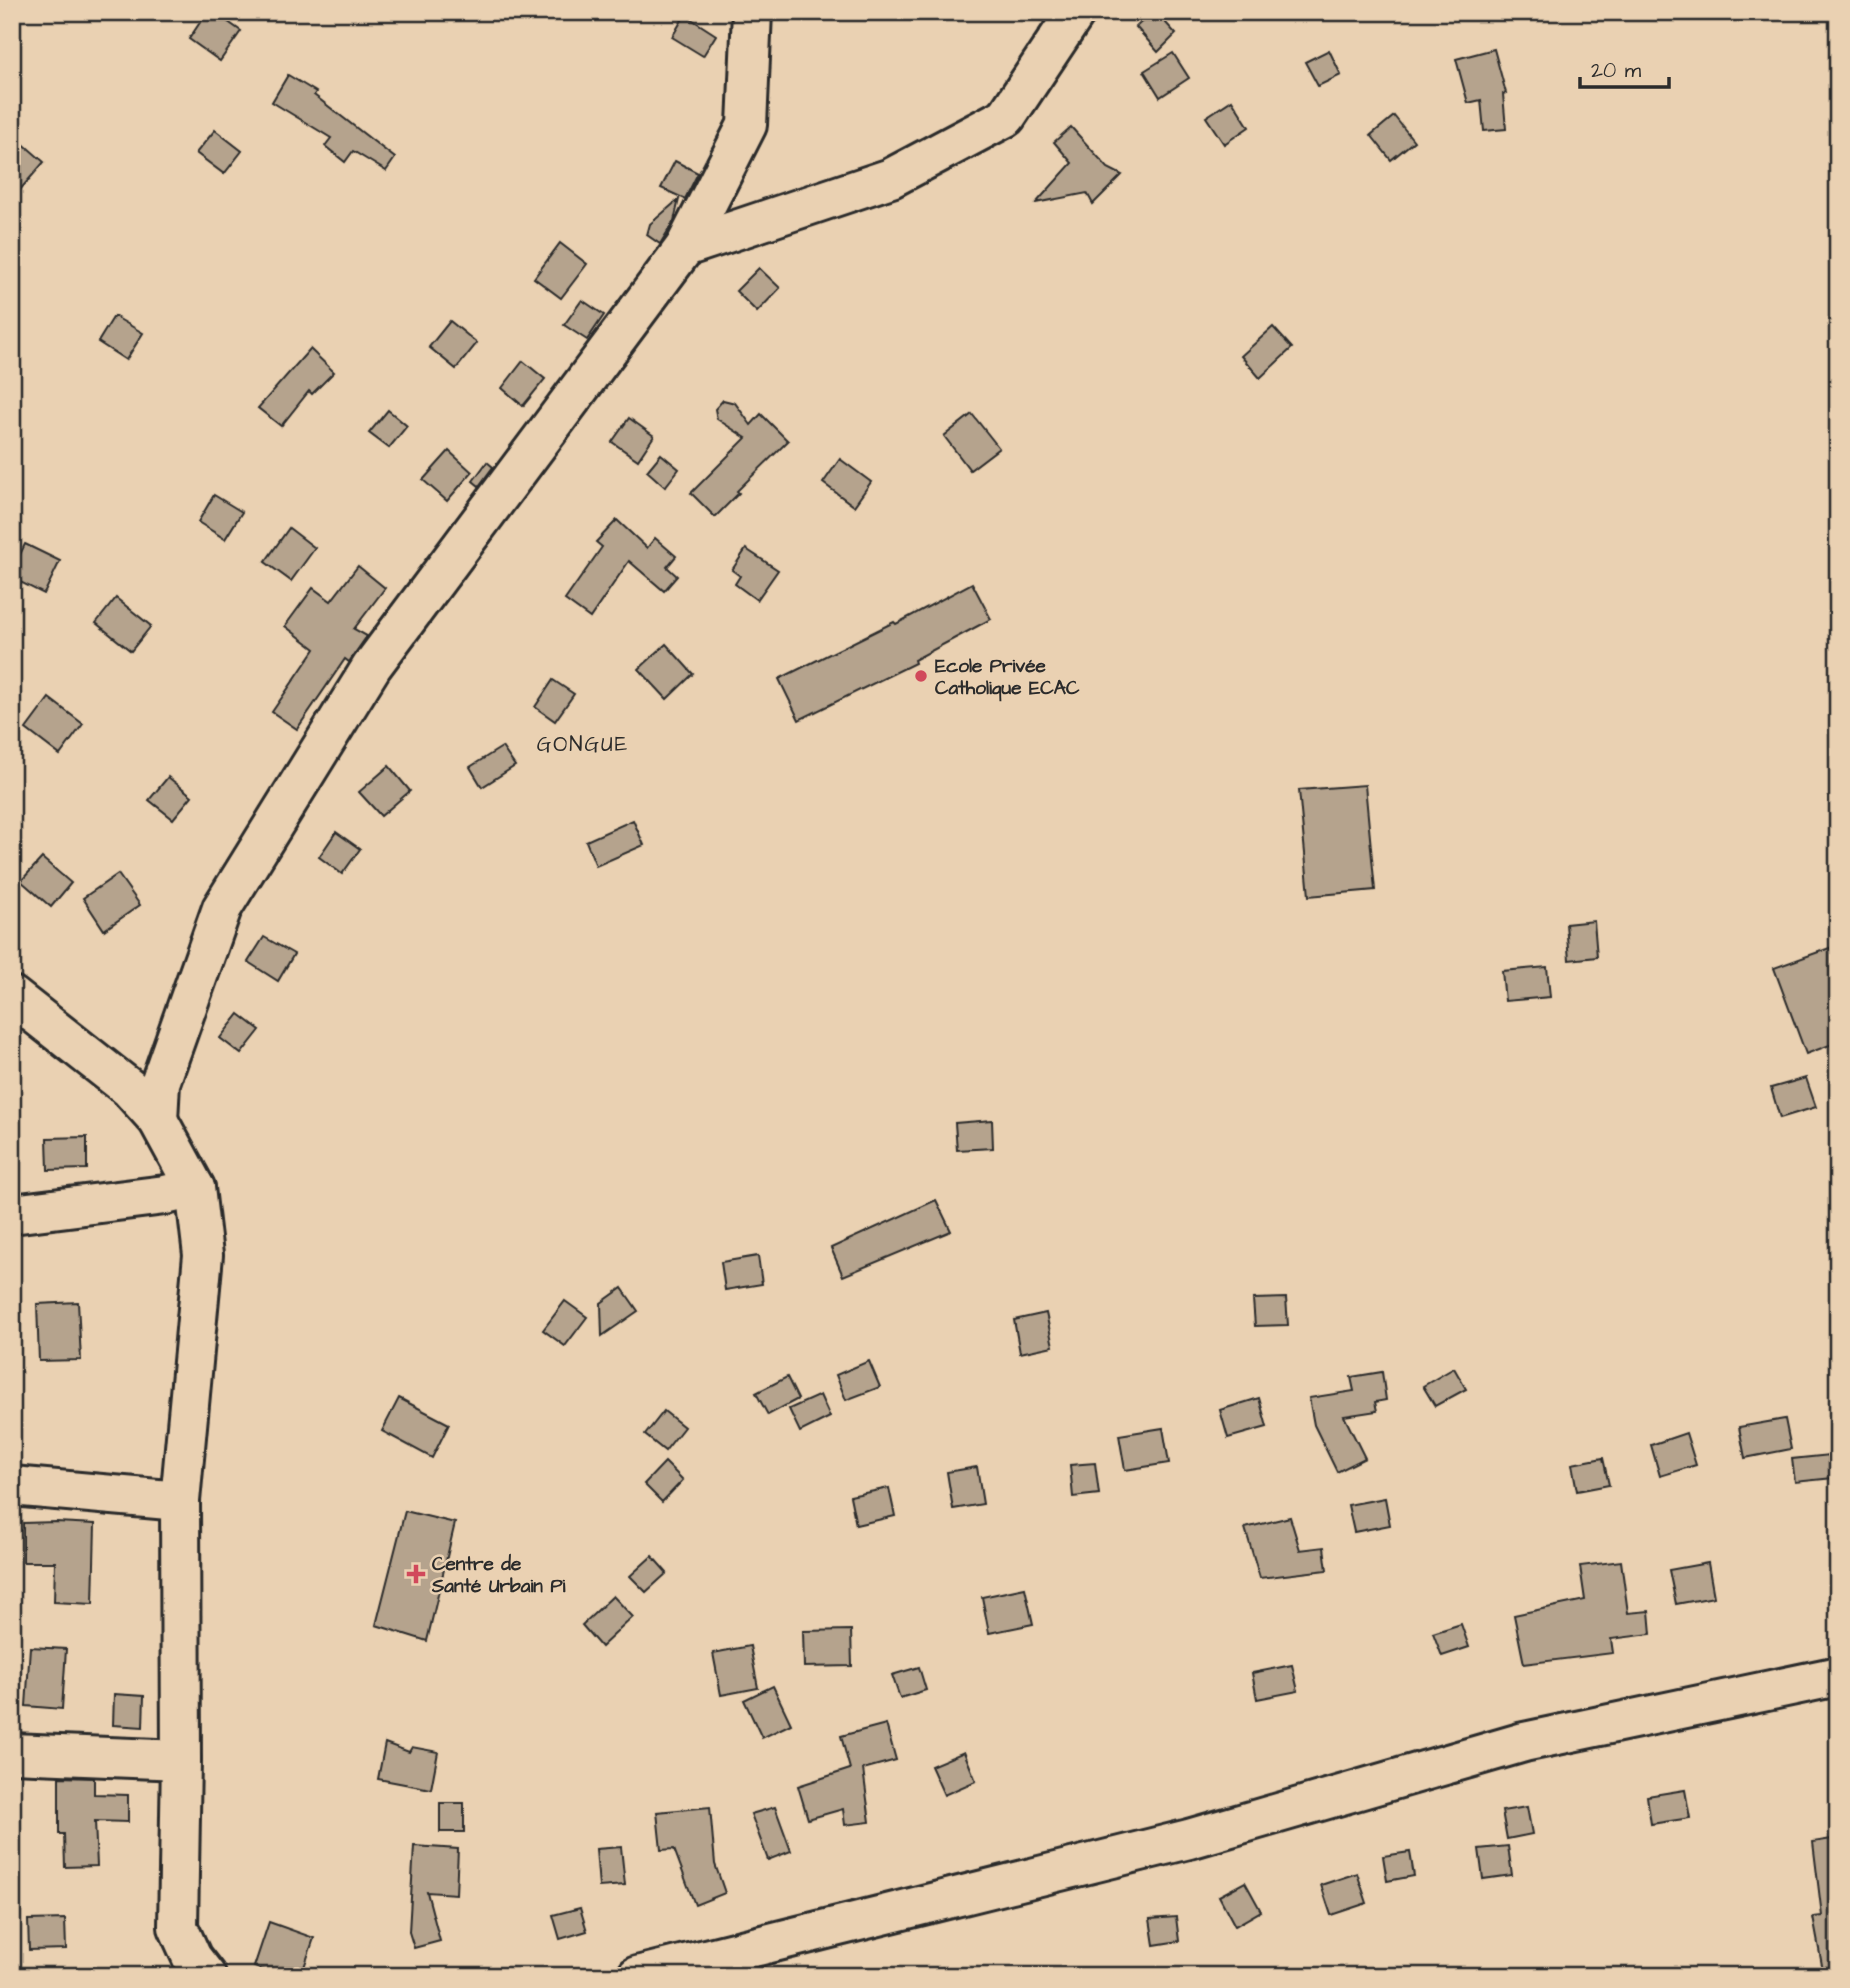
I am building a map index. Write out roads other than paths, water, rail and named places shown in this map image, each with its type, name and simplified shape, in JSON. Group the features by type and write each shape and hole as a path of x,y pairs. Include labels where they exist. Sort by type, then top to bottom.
{"main road":[{"path":"158,1120 160,1083 222,908 372,666 685,247 747,125 752,12"},
{"path":"685,247 891,178 1006,117 1076,12"},
{"path":"12,996 129,1088 158,1120 195,1188 203,1255 180,1501 181,1760 178,1927 170,1976"},
{"path":"12,1214 165,1195 195,1188"},
{"path":"12,1486 180,1501"},
{"path":"637,1976 1189,1839 1524,1742 1838,1676"},
{"path":"12,1753 181,1760"},
{"path":"178,1927 192,1958 206,1976"}],"place":[{"name":"Ecole Privée Catholique ECAC","path":"921,676"},
{"name":"Centre de Santé Urbain Pi","path":"416,1574"}],"district":[{"name":"GONGUE","path":"583,744"}]}
